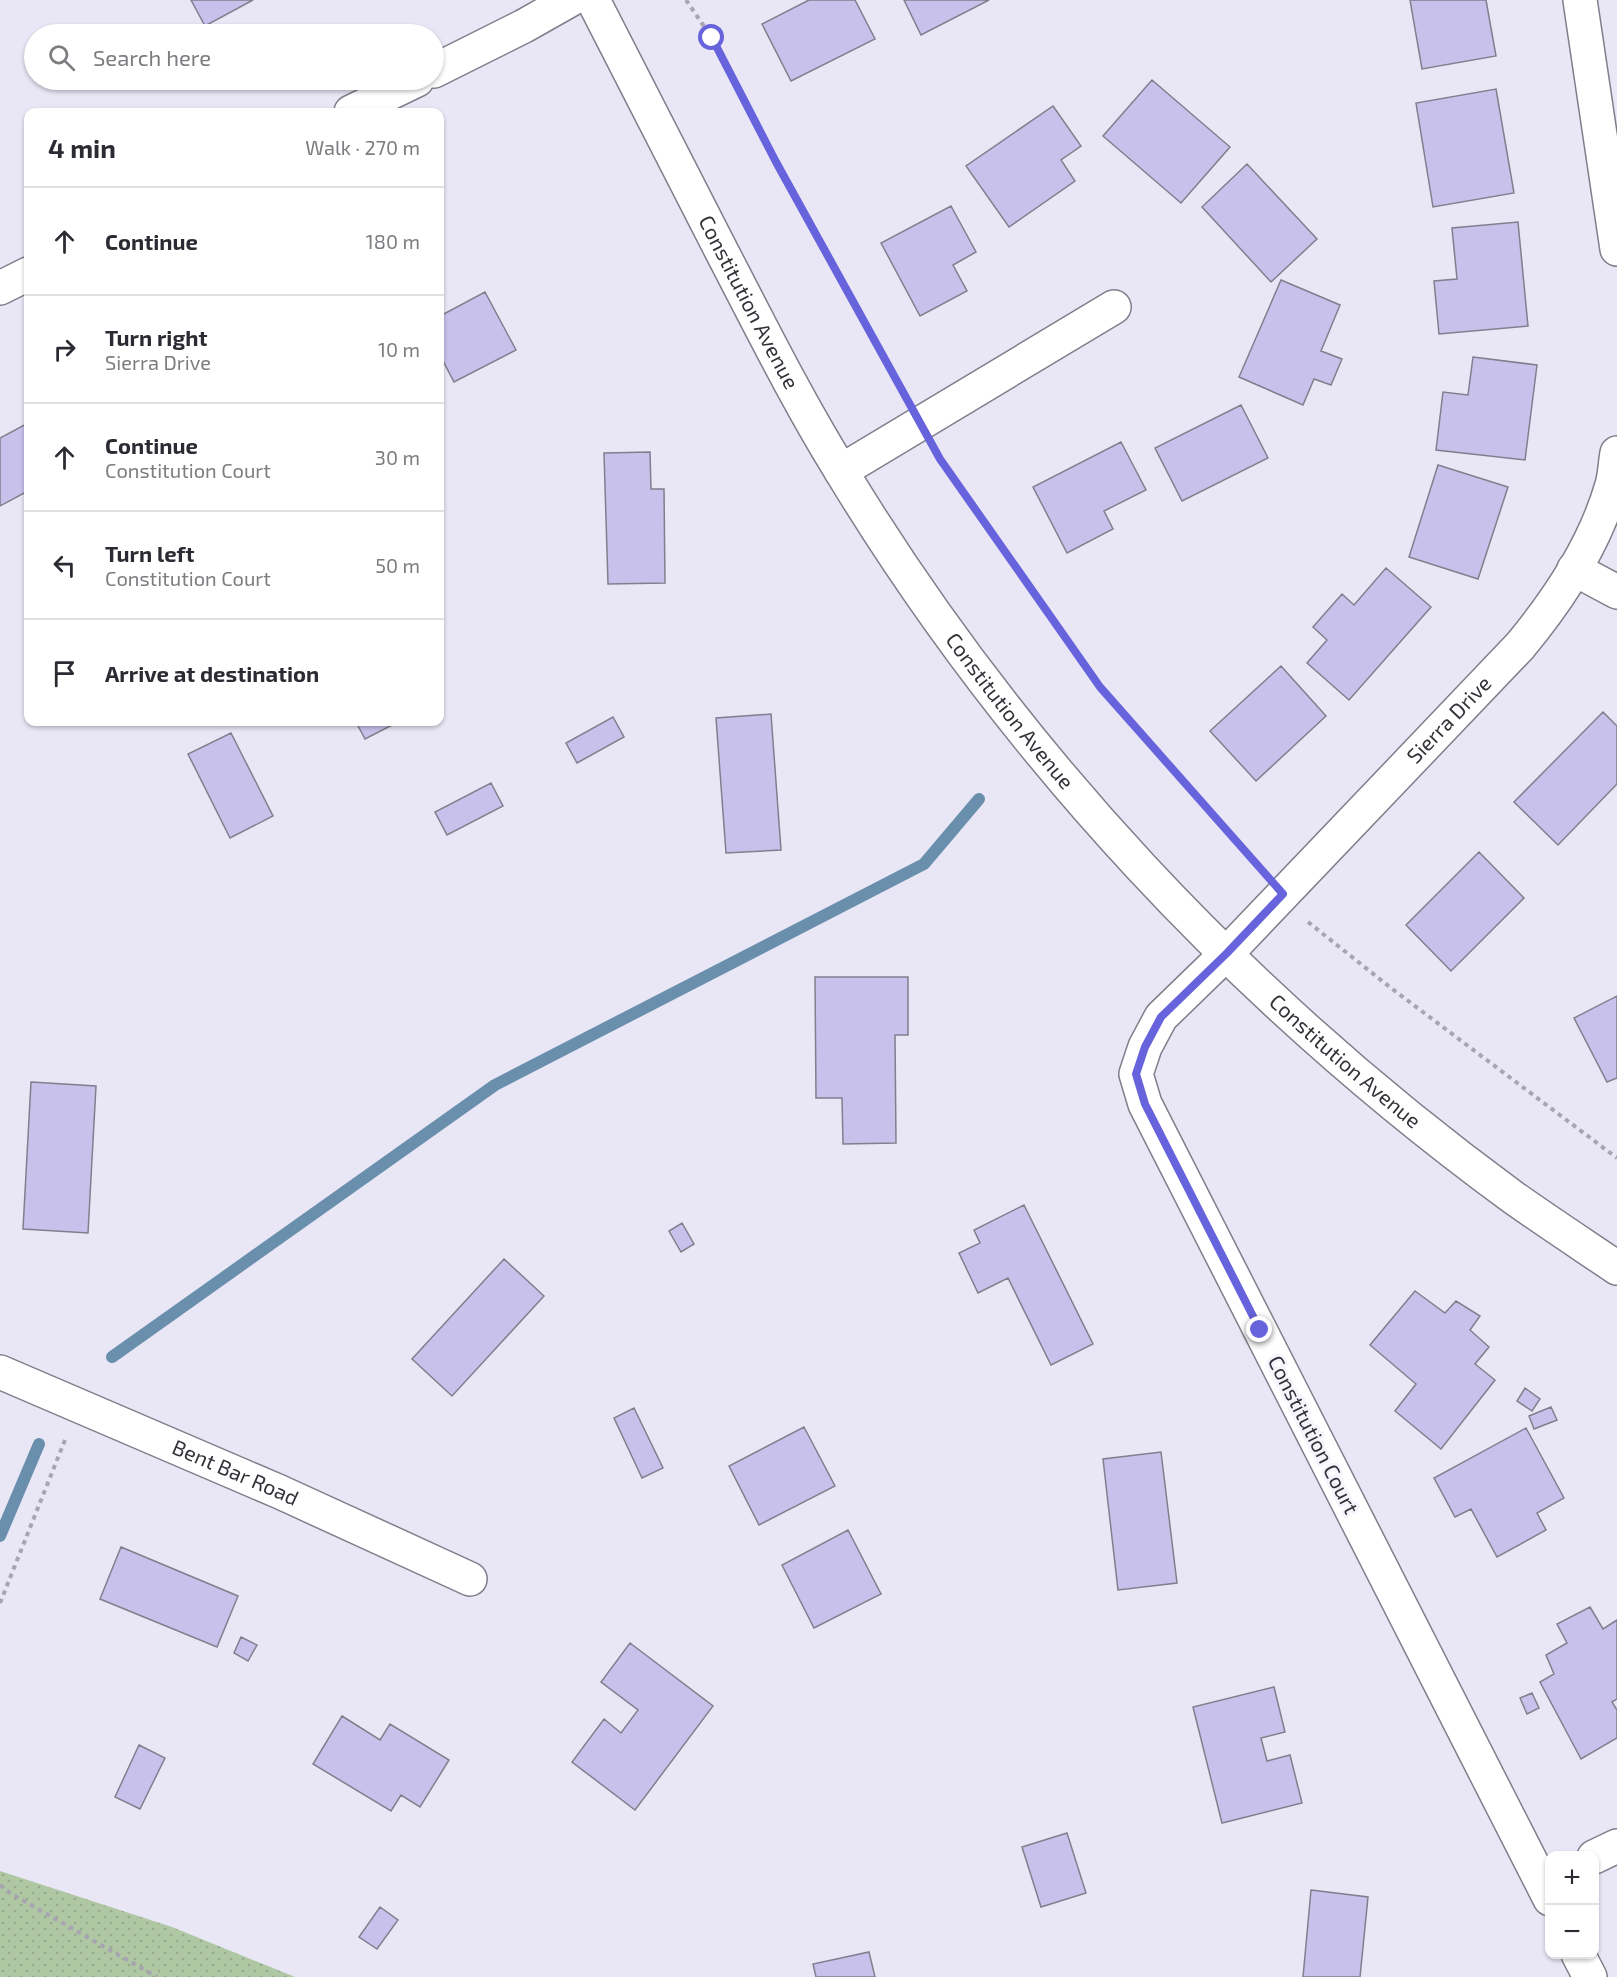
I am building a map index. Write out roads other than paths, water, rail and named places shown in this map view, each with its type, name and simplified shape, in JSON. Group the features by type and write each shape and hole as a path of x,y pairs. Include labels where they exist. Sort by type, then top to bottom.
{"street":[{"path":"444,66 570,0"},
{"name":"Constitution Avenue","path":"593,0 775,355 840,471 926,602 999,702 1068,787 1134,860 1227,953 1348,1065 1514,1197 1617,1268"},
{"path":"1580,0 1617,249"},
{"path":"359,108 396,90"},
{"path":"0,288 24,276"},
{"path":"840,471 1114,307"},
{"name":"Sierra Drive","path":"1227,953 1520,646 1550,609 1595,530 1612,485 1617,453"},
{"path":"1574,569 1617,592"},
{"name":"Constitution Court","path":"1227,953 1161,1017 1145,1047 1136,1074 1145,1104 1545,1884"},
{"name":"Bent Bar Road","path":"0,1372 280,1492 470,1579"},
{"path":"1599,1855 1617,1846"},
{"path":"1581,1959 1590,1977"}],"waterway":[{"path":"112,1357 495,1085 924,864 979,799"},
{"path":"0,1536 39,1444"}]}
